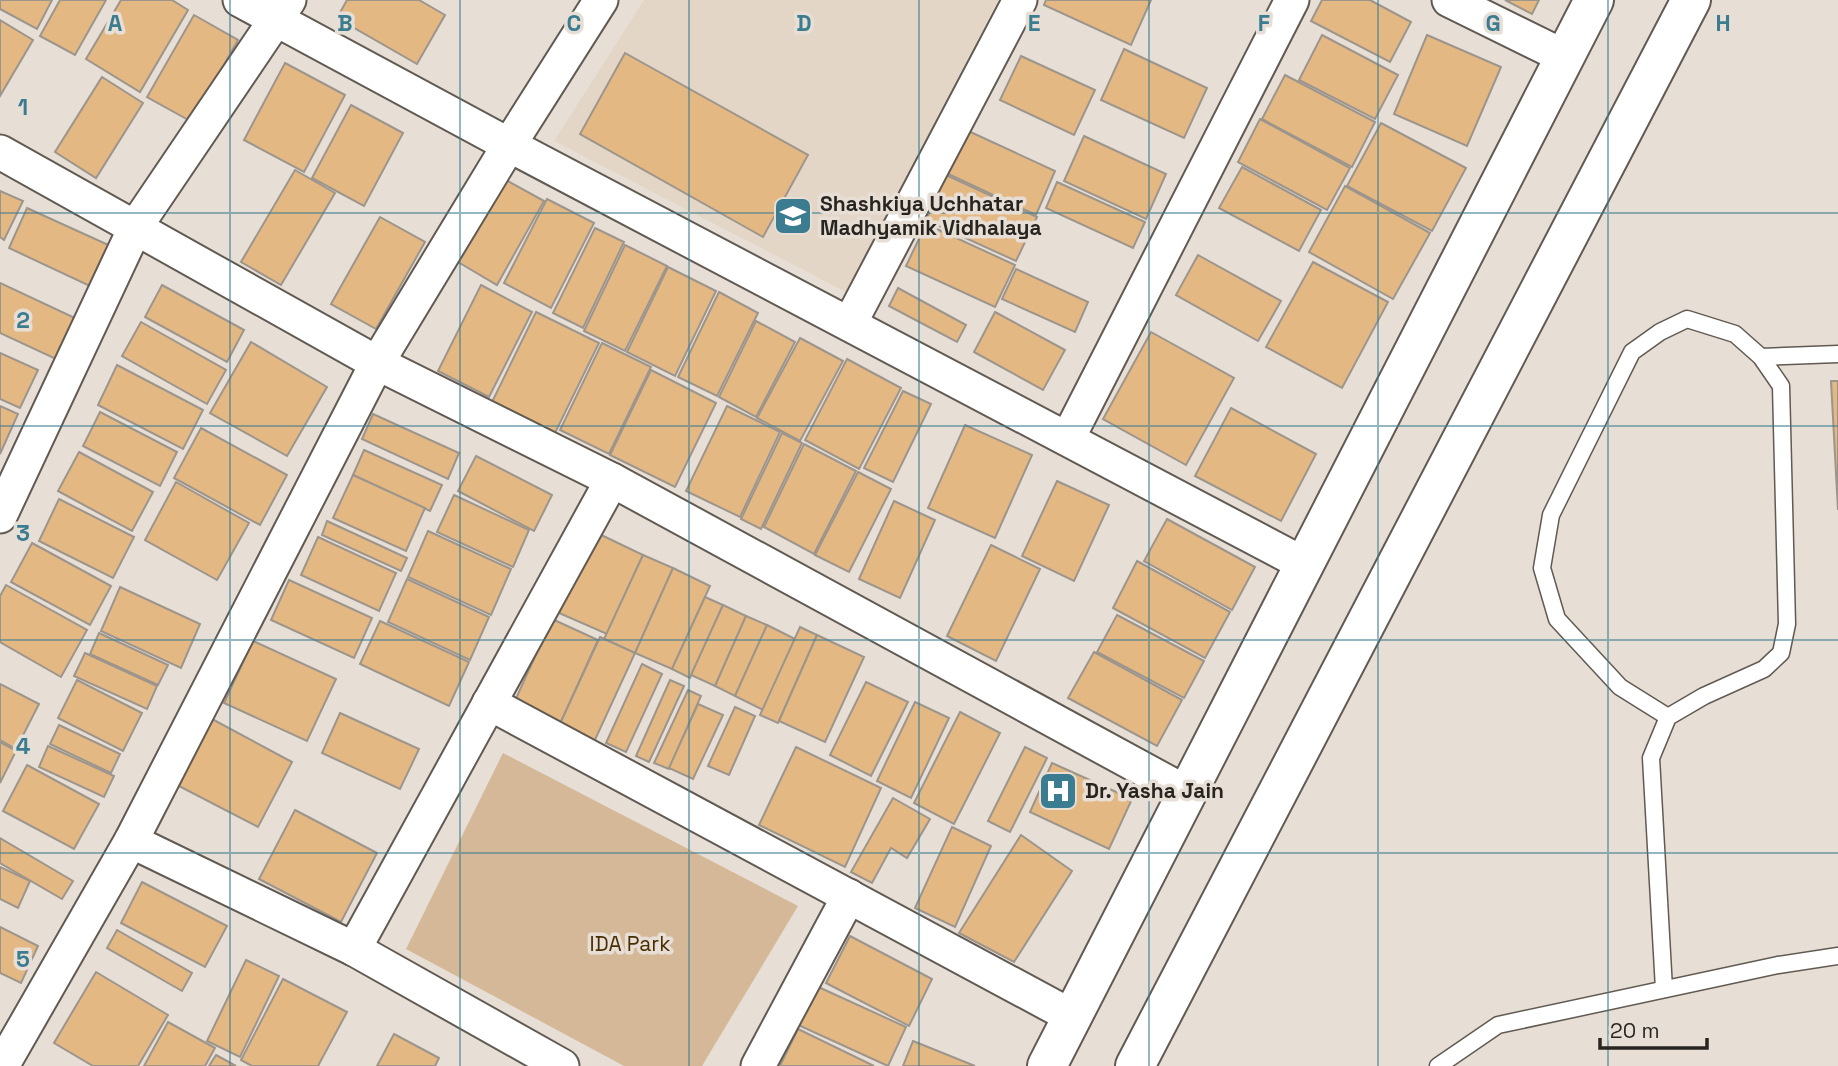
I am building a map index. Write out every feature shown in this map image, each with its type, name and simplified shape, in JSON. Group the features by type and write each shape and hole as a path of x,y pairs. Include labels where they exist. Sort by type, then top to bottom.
{"street":[{"path":"240,0 283,10 509,145 1304,564"},
{"path":"11,1058 131,841 377,363 509,145 601,0"},
{"path":"850,323 1020,0"},
{"path":"1068,438 1292,0"},
{"path":"1450,0 1565,57"},
{"path":"1047,1066 1594,0"},
{"path":"1135,1066 1691,0"},
{"path":"0,516 136,226 283,10"},
{"path":"0,152 377,363 612,480 1187,793"},
{"path":"354,949 612,480"},
{"path":"489,703 1073,1017"},
{"path":"131,841 354,949 562,1066"},
{"path":"758,1066 849,897"}],"lane":[{"path":"1664,989 1651,758 1668,717 1704,696 1764,668 1781,653 1787,624 1781,386 1761,357 1735,334 1687,319 1660,332 1632,352 1551,514 1542,568 1557,619 1620,687 1668,717"},
{"path":"1761,357 1838,354"},
{"path":"1438,1066 1498,1025 1778,965 1838,956"}],"shaded area":[{"name":"Shashkiya Uchhatar Madhyamik Vidhalaya","path":"644,0 998,0 846,292 554,141"}],"green space":[{"name":"IDA Park","path":"503,753 798,906 702,1066 624,1066 406,949"}],"building":[{"path":"0,0 52,0 37,29 0,9"},
{"path":"60,0 106,0 75,55 40,36"},
{"path":"121,0 172,0 188,10 140,92 86,59"},
{"path":"347,0 419,0 445,15 417,64 337,18"},
{"path":"1046,0 1151,0 1131,45 1044,5"},
{"path":"1322,0 1370,0 1411,22 1390,62 1311,21"},
{"path":"1505,0 1539,0 1532,14"},
{"path":"194,15 238,40 192,122 147,97"},
{"path":"0,20 33,40 0,96"},
{"path":"1322,35 1398,75 1375,119 1299,80"},
{"path":"1427,35 1501,67 1467,146 1394,114"},
{"path":"1124,49 1207,88 1184,138 1101,100"},
{"path":"625,53 808,155 763,237 580,134"},
{"path":"1021,56 1095,90 1074,135 1000,100"},
{"path":"285,63 345,95 304,172 244,140"},
{"path":"1285,75 1375,122 1352,167 1262,119"},
{"path":"102,77 143,103 96,178 55,152"},
{"path":"351,105 403,133 364,206 312,178"},
{"path":"1260,119 1350,168 1327,210 1238,162"},
{"path":"1381,123 1466,168 1432,231 1347,186"},
{"path":"964,129 1055,171 1036,215 944,172"},
{"path":"1084,136 1166,174 1146,219 1064,181"},
{"path":"1242,167 1321,210 1299,251 1219,208"},
{"path":"295,170 335,193 281,285 241,262"},
{"path":"946,175 1037,217 1016,261 926,220"},
{"path":"504,179 544,201 497,285 458,262"},
{"path":"1057,182 1145,222 1133,248 1046,208"},
{"path":"1345,186 1430,233 1393,299 1309,252"},
{"path":"0,191 23,201 4,240 0,237"},
{"path":"547,199 594,223 551,308 504,283"},
{"path":"27,208 115,248 92,287 9,248"},
{"path":"380,217 425,242 376,329 331,304"},
{"path":"926,224 1015,265 995,307 906,266"},
{"path":"595,228 624,242 583,328 553,313"},
{"path":"625,245 667,266 625,351 584,331"},
{"path":"1198,255 1281,301 1258,341 1176,295"},
{"path":"1313,262 1388,302 1342,388 1266,347"},
{"path":"668,267 716,291 675,376 627,352"},
{"path":"1016,269 1088,302 1075,332 1002,299"},
{"path":"0,283 77,319 58,360 0,333"},
{"path":"162,285 244,330 227,362 145,317"},
{"path":"481,285 532,312 489,397 438,371"},
{"path":"898,288 966,325 957,342 889,306"},
{"path":"719,292 758,313 717,396 678,377"},
{"path":"536,312 599,343 555,433 492,402"},
{"path":"995,312 1065,350 1043,390 974,352"},
{"path":"756,321 795,342 756,417 719,397"},
{"path":"141,322 226,370 207,404 122,356"},
{"path":"1151,332 1234,378 1186,465 1103,419"},
{"path":"800,338 843,361 800,441 757,418"},
{"path":"251,342 327,387 287,456 210,413"},
{"path":"602,343 651,367 609,454 560,430"},
{"path":"0,353 38,370 20,408 0,399"},
{"path":"847,359 901,388 859,469 805,440"},
{"path":"117,365 203,410 183,449 98,405"},
{"path":"651,370 716,403 675,487 610,455"},
{"path":"1831,381 1838,381 1838,510"},
{"path":"903,391 931,404 893,482 864,468"},
{"path":"0,406 18,414 0,454"},
{"path":"727,406 780,432 740,517 686,491"},
{"path":"1231,408 1316,454 1281,521 1195,476"},
{"path":"100,412 177,452 160,486 83,446"},
{"path":"373,414 459,453 448,479 362,439"},
{"path":"965,425 1032,455 995,538 928,508"},
{"path":"201,428 287,475 260,525 174,478"},
{"path":"782,433 802,443 761,529 741,519"},
{"path":"804,444 856,471 814,554 764,527"},
{"path":"364,450 442,485 430,511 353,475"},
{"path":"79,452 153,492 132,531 58,491"},
{"path":"476,456 552,495 534,531 458,491"},
{"path":"858,472 891,489 849,572 815,555"},
{"path":"353,475 425,508 406,551 333,518"},
{"path":"1057,481 1109,505 1074,581 1022,556"},
{"path":"176,482 249,523 217,580 145,540"},
{"path":"454,495 529,530 513,567 437,532"},
{"path":"59,499 134,537 113,578 39,541"},
{"path":"894,501 935,520 900,598 859,579"},
{"path":"1167,519 1255,567 1232,610 1144,561"},
{"path":"327,521 407,558 401,571 322,535"},
{"path":"428,531 511,569 491,615 408,577"},
{"path":"595,532 643,555 607,634 559,613"},
{"path":"318,537 396,573 379,611 301,575"},
{"path":"32,543 111,586 90,625 11,582"},
{"path":"991,545 1040,569 996,661 947,636"},
{"path":"643,555 673,568 635,653 604,639"},
{"path":"1137,561 1230,612 1205,658 1113,608"},
{"path":"673,568 710,586 672,669 635,653"},
{"path":"407,579 489,617 470,660 388,622"},
{"path":"289,580 372,618 354,658 271,620"},
{"path":"6,585 87,630 61,677 0,642 0,596"},
{"path":"120,587 200,624 181,668 101,631"},
{"path":"705,597 723,605 690,678 672,669"},
{"path":"723,605 746,616 715,686 691,675"},
{"path":"1117,615 1204,661 1184,698 1097,652"},
{"path":"746,616 767,625 735,696 715,686"},
{"path":"552,619 598,640 559,726 513,705"},
{"path":"380,621 469,662 449,706 360,664"},
{"path":"767,625 795,639 763,710 735,696"},
{"path":"800,627 817,635 778,723 760,715"},
{"path":"99,633 168,665 158,685 90,654"},
{"path":"817,635 864,657 825,742 779,721"},
{"path":"600,637 635,653 594,742 559,726"},
{"path":"253,641 336,679 307,741 224,703"},
{"path":"1094,652 1182,700 1157,746 1068,698"},
{"path":"85,653 157,686 147,709 74,676"},
{"path":"642,664 662,674 626,752 606,743"},
{"path":"77,680 142,713 123,751 58,718"},
{"path":"670,680 684,686 649,762 636,756"},
{"path":"866,682 908,702 871,776 830,755"},
{"path":"0,684 39,704 16,749 0,740"},
{"path":"688,690 701,696 669,769 654,763"},
{"path":"915,702 949,718 911,798 877,781"},
{"path":"698,704 723,715 693,779 669,768"},
{"path":"735,707 755,716 729,775 708,766"},
{"path":"960,712 1000,733 954,824 914,803"},
{"path":"340,713 419,749 400,789 322,753"},
{"path":"212,719 292,762 258,827 177,785"},
{"path":"59,725 120,754 111,773 50,744"},
{"path":"0,742 16,751 0,783"},
{"path":"48,746 114,776 104,797 39,767"},
{"path":"796,747 881,788 845,867 759,825"},
{"path":"1025,747 1047,758 1010,832 988,821"},
{"path":"1052,763 1132,799 1109,849 1030,812"},
{"path":"27,765 99,804 74,849 3,811"},
{"path":"893,798 930,819 907,858 891,848 872,883 851,872"},
{"path":"295,810 377,853 341,922 259,879"},
{"path":"952,827 991,846 955,927 915,908"},
{"path":"1021,835 1072,871 1014,962 959,933"},
{"path":"0,838 73,881 62,899 0,863"},
{"path":"0,867 30,881 18,908 0,899"},
{"path":"142,882 227,926 205,967 121,923"},
{"path":"0,927 38,946 21,983 0,973"},
{"path":"117,930 192,973 182,991 107,948"},
{"path":"850,936 932,979 909,1026 826,983"},
{"path":"246,960 279,976 240,1057 207,1041"},
{"path":"96,972 168,1015 138,1066 93,1066 54,1043"},
{"path":"283,979 347,1012 318,1066 252,1066 241,1060"},
{"path":"814,985 906,1027 888,1066 796,1024"},
{"path":"168,1022 215,1048 205,1066 144,1066"},
{"path":"798,1029 874,1066 780,1066"},
{"path":"394,1034 439,1058 435,1066 377,1066"},
{"path":"913,1041 975,1066 903,1066"},
{"path":"216,1055 236,1066 209,1066"}],"place":[{"name":"Shashkiya Uchhatar Madhyamik Vidhalaya","path":"793,216"},
{"name":"Dr. Yasha Jain","path":"1058,791"}]}
